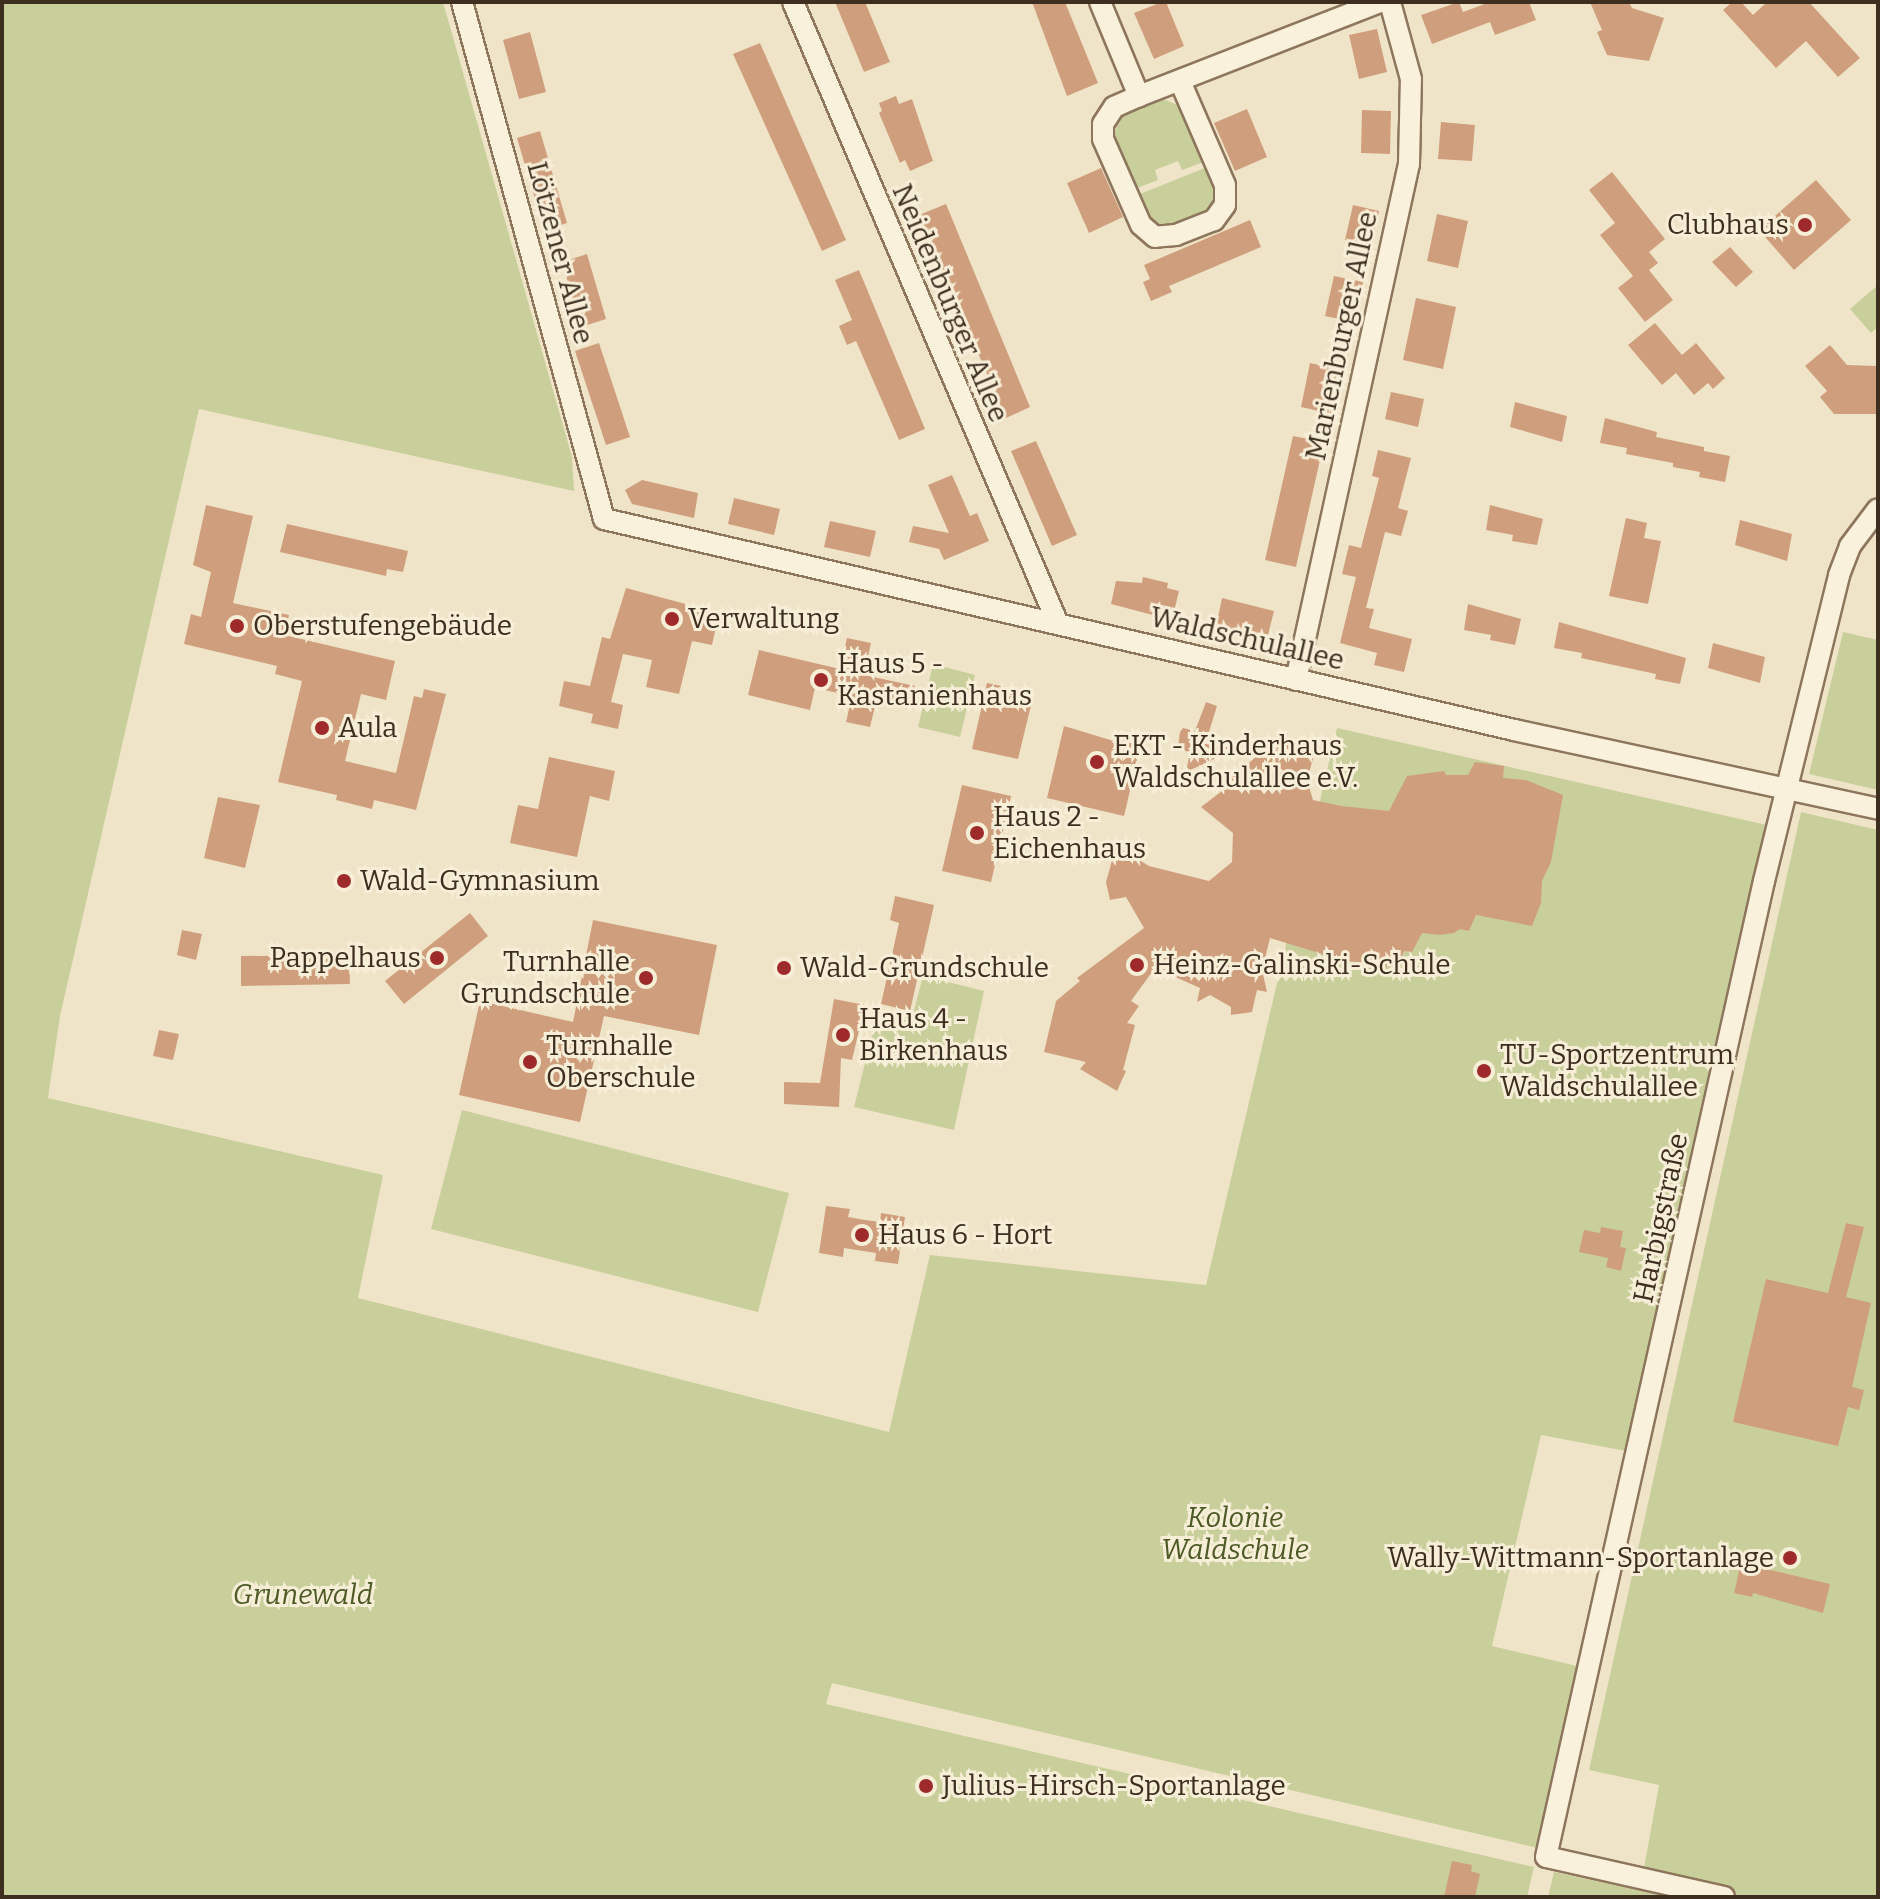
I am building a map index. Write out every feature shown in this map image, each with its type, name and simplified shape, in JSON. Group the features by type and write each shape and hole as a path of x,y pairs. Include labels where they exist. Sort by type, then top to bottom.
{"street":[{"name":"Lötzener Allee","path":"462,2 604,519"},
{"name":"Neidenburger Allee","path":"793,2 1058,624"},
{"path":"1100,2 1139,96"},
{"path":"1180,81 1225,185 1225,205 1214,220 1176,235 1155,237 1141,225 1103,139 1103,124 1114,107 1380,2"},
{"name":"Marienburger Allee","path":"1296,680 1409,164 1411,79 1390,2"},
{"name":"Harbigstraße","path":"1724,1897 1546,1857 1764,881 1839,575 1850,546 1878,509"},
{"name":"Waldschulallee","path":"604,519 1296,680 1878,809"}],"green space":[{"path":"2,2 443,2 572,457 574,491 199,409 60,1016 48,1098 383,1175 358,1298 889,1432 930,1255 1206,1285 1337,728 1767,825 1626,1451 1541,1435 1492,1646 1577,1666 1538,1848 832,1683 826,1704 1534,1867 1527,1897 2,1897"},
{"path":"1160,98 1181,106 1209,160 1182,170 1178,161 1155,170 1158,180 1132,190 1114,145 1115,130 1126,111"},
{"path":"1212,165 1216,196 1210,210 1197,222 1159,224 1146,216 1135,196"},
{"path":"1878,285 1878,327 1871,333 1850,309"},
{"path":"1843,632 1878,640 1878,790 1809,774"},
{"path":"933,664 975,675 960,737 918,727"},
{"name":"Wally-Wittmann-Sportanlage","path":"1801,812 1878,830 1878,1897 1724,1897 1642,1879 1659,1785 1589,1770"},
{"path":"923,976 984,991 954,1130 854,1107 878,1011 912,1018"},
{"path":"462,1110 789,1193 758,1312 431,1229"},
{"path":"1554,1872 1669,1897 1548,1897"}],"building":[{"path":"835,2 865,2 890,62 864,72"},
{"path":"1032,2 1065,2 1098,83 1067,96"},
{"path":"1166,2 1184,46 1154,59 1134,13"},
{"path":"1459,2 1463,12 1490,2 1529,2 1536,20 1495,35 1490,22 1432,44 1421,15"},
{"path":"1590,2 1629,2 1632,8 1664,18 1649,61 1607,55 1597,32 1602,30"},
{"path":"1732,2 1741,2 1753,15 1767,2 1809,2 1860,58 1838,77 1806,41 1776,68 1723,10"},
{"path":"1377,29 1387,72 1359,79 1349,35"},
{"path":"530,32 546,92 519,99 503,40"},
{"path":"760,43 846,240 822,251 733,54"},
{"path":"896,96 899,104 912,99 933,161 910,171 905,160 900,163 879,113 882,111 879,103"},
{"path":"1247,109 1267,157 1235,171 1214,123"},
{"path":"1362,110 1391,111 1390,154 1361,153"},
{"path":"1441,122 1475,125 1472,161 1438,159"},
{"path":"540,131 567,223 544,230 517,138"},
{"path":"1101,168 1123,217 1089,233 1067,183"},
{"path":"1612,172 1665,239 1649,252 1658,263 1649,270 1673,300 1645,322 1618,288 1633,276 1600,235 1615,223 1589,190"},
{"name":"Clubhaus","path":"1816,180 1851,220 1794,270 1759,230"},
{"path":"946,204 1030,407 1006,418 919,215"},
{"path":"1353,205 1379,211 1370,246 1345,240"},
{"path":"1437,214 1468,221 1458,268 1427,261"},
{"path":"1250,220 1261,247 1169,286 1172,292 1151,301 1143,282 1150,279 1144,265"},
{"path":"1730,247 1753,272 1736,287 1712,262"},
{"path":"587,254 606,319 581,327 562,262"},
{"path":"859,270 925,429 899,440 856,341 847,345 839,326 852,320 835,280"},
{"path":"1334,276 1363,282 1354,322 1325,316"},
{"path":"1416,298 1456,307 1443,369 1403,360"},
{"path":"1655,323 1682,355 1696,343 1725,378 1713,389 1708,383 1694,395 1676,373 1662,385 1628,345"},
{"path":"599,343 630,437 606,445 575,351"},
{"path":"1830,345 1847,365 1878,366 1878,414 1834,414 1820,397 1827,391 1805,366"},
{"path":"1310,363 1342,370 1332,414 1301,407"},
{"path":"1391,392 1424,399 1418,427 1385,419"},
{"path":"1515,402 1567,416 1562,442 1510,427"},
{"path":"1605,418 1657,432 1656,437 1730,456 1725,482 1699,477 1700,472 1673,467 1673,463 1626,454 1627,448 1600,443"},
{"path":"1293,436 1324,442 1296,567 1265,560"},
{"path":"1036,441 1077,535 1052,546 1011,451"},
{"path":"1378,450 1411,458 1398,508 1408,511 1401,536 1385,532 1366,608 1374,609 1369,628 1412,639 1404,672 1374,665 1377,653 1340,643 1356,577 1342,574 1349,545 1361,548 1379,478 1372,476"},
{"path":"952,475 970,516 977,513 989,541 944,560 939,549 909,542 913,526 949,533 928,485"},
{"path":"642,480 698,493 694,518 632,504 625,490"},
{"path":"734,498 780,509 774,535 728,524"},
{"path":"206,505 253,516 233,603 289,615 284,635 395,661 386,700 361,694 345,761 396,773 414,696 422,698 424,689 446,694 416,810 374,800 372,809 336,800 337,795 278,782 302,681 275,674 277,666 184,644 191,614 201,617 211,572 193,565"},
{"path":"1490,505 1543,519 1537,545 1512,541 1513,535 1486,530"},
{"path":"1626,518 1647,523 1644,538 1661,541 1648,604 1609,596"},
{"path":"1740,520 1792,534 1787,561 1735,545"},
{"path":"830,521 876,531 870,557 824,547"},
{"path":"287,524 408,551 403,572 387,569 386,576 280,552"},
{"path":"1143,577 1168,583 1167,588 1179,591 1172,620 1111,604 1116,581 1142,583"},
{"path":"626,588 719,613 712,645 692,641 679,694 646,687 652,660 623,654 611,702 623,705 618,729 591,723 593,714 559,706 564,681 590,686 602,637 610,639"},
{"path":"1222,598 1274,611 1267,639 1216,627"},
{"path":"1468,604 1521,619 1515,645 1490,640 1491,635 1464,630"},
{"path":"1559,622 1686,658 1680,684 1655,679 1656,674 1581,658 1582,653 1554,648"},
{"name":"Haus 5 - Kastanienhaus","path":"847,638 871,643 864,675 915,686 909,709 876,702 870,727 846,722 852,696 815,688 810,710 748,695 759,650 840,669"},
{"path":"1713,643 1765,657 1760,683 1708,668"},
{"path":"987,683 1034,693 1018,759 972,749"},
{"path":"1206,702 1217,706 1208,735 1236,749 1186,772 1190,753 1178,747 1180,732 1183,728 1195,731"},
{"path":"1064,726 1117,742 1117,738 1141,744 1124,816 1047,798"},
{"path":"1286,741 1293,750 1314,755 1307,780 1313,800 1341,806 1389,811 1407,776 1444,771 1446,775 1468,775 1475,762 1504,766 1503,778 1526,780 1563,795 1551,862 1542,881 1541,903 1532,926 1476,915 1469,931 1460,929 1439,935 1422,933 1412,952 1404,951 1397,968 1342,960 1270,938 1262,970 1267,992 1257,990 1252,1012 1231,1015 1231,1007 1210,995 1197,1002 1200,988 1155,968 1131,1001 1139,1006 1127,1023 1135,1025 1123,1070 1126,1071 1117,1091 1080,1069 1086,1062 1044,1052 1056,1001 1080,981 1077,978 1144,928 1126,897 1110,900 1106,882 1116,846 1149,866 1209,881 1232,862 1233,833 1201,807 1222,791 1218,787 1256,757 1264,758"},
{"path":"549,757 615,771 609,801 590,796 577,857 510,843 518,805 538,809"},
{"name":"Haus 2 - Eichenhaus","path":"962,785 1011,796 991,882 942,871"},
{"path":"218,797 260,805 245,868 204,858"},
{"path":"895,896 934,905 910,1011 881,1004 899,923 890,920"},
{"name":"Pappelhaus","path":"470,913 488,936 404,1004 385,981"},
{"path":"593,920 717,945 699,1035 604,1016 580,1122 459,1095 480,1001 573,1022"},
{"path":"182,930 202,934 196,960 177,955"},
{"path":"349,955 350,984 241,986 241,956"},
{"name":"Haus 4 - Birkenhaus","path":"834,999 865,1005 852,1060 841,1058 839,1107 784,1104 784,1082 820,1083"},
{"path":"159,1030 179,1034 173,1060 153,1056"},
{"name":"Haus 6 - Hort","path":"826,1206 850,1209 848,1217 865,1220 880,1222 881,1213 905,1217 898,1264 875,1261 876,1253 844,1248 843,1257 819,1253"},
{"path":"1846,1223 1864,1227 1846,1297 1871,1303 1852,1387 1864,1390 1859,1410 1848,1407 1838,1446 1733,1422 1766,1279 1828,1293"},
{"path":"1601,1227 1623,1231 1620,1247 1626,1248 1621,1271 1606,1267 1608,1258 1579,1252 1584,1230 1600,1233"},
{"path":"1741,1563 1830,1584 1823,1613 1753,1593 1752,1597 1734,1593"},
{"path":"1452,1861 1472,1865 1471,1871 1480,1874 1475,1897 1444,1897"}],"place":[{"name":"Clubhaus","path":"1805,225"},
{"name":"Verwaltung","path":"672,619"},
{"name":"Oberstufengebäude","path":"237,626"},
{"name":"Haus 5 - Kastanienhaus","path":"821,680"},
{"name":"Aula","path":"322,728"},
{"name":"EKT - Kinderhaus Waldschulallee e.V.","path":"1097,762"},
{"name":"Haus 2 - Eichenhaus","path":"977,833"},
{"name":"Wald-Gymnasium","path":"344,881"},
{"name":"Pappelhaus","path":"437,958"},
{"name":"Heinz-Galinski-Schule","path":"1137,965"},
{"name":"Wald-Grundschule","path":"784,968"},
{"name":"Turnhalle Grundschule","path":"646,978"},
{"name":"Haus 4 - Birkenhaus","path":"843,1035"},
{"name":"Turnhalle Oberschule","path":"530,1062"},
{"name":"TU-Sportzentrum Waldschulallee","path":"1484,1071"},
{"name":"Haus 6 - Hort","path":"862,1235"},
{"name":"Wally-Wittmann-Sportanlage","path":"1790,1558"},
{"name":"Julius-Hirsch-Sportanlage","path":"926,1786"}],"park label":[{"name":"Kolonie Waldschule","path":"1235,1534"},
{"name":"Grunewald","path":"303,1595"}]}
